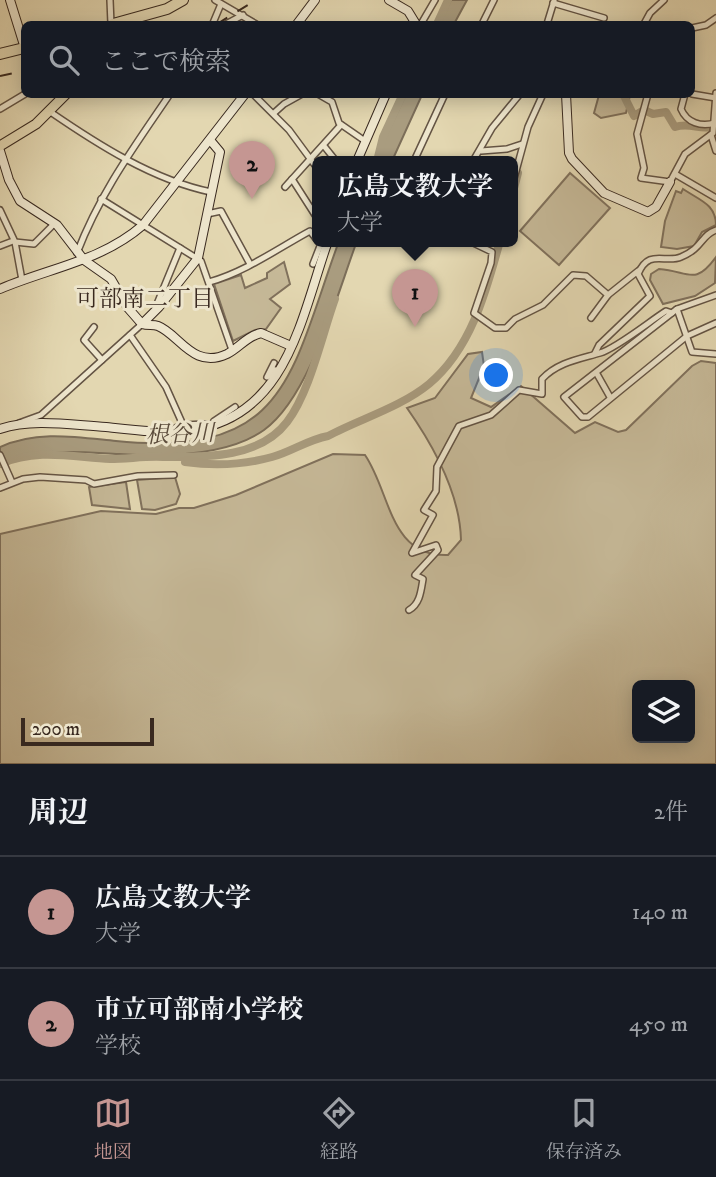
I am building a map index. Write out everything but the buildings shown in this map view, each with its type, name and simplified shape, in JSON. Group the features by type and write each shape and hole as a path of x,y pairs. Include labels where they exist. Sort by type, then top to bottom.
{"highway":[{"path":"123,21 167,9 183,0"},
{"path":"0,54 21,47"}],"main road":[{"path":"0,148 25,132 62,98"}],"street":[{"path":"10,0 21,36"},
{"path":"110,0 112,21"},
{"path":"299,21 315,0"},
{"path":"389,0 408,11 416,21"},
{"path":"421,21 433,0"},
{"path":"484,21 494,0"},
{"path":"646,21 664,0"},
{"path":"213,21 218,2 252,21"},
{"path":"550,21 554,2 604,18"},
{"path":"232,21 243,15"},
{"path":"695,27 706,25 716,18"},
{"path":"695,94 715,96 716,151"},
{"path":"0,108 21,96"},
{"path":"81,257 102,199 126,157 167,98"},
{"path":"0,289 114,247 143,225 242,98"},
{"path":"257,98 289,130 312,164"},
{"path":"274,113 295,98"},
{"path":"325,98 332,102 341,125 365,141"},
{"path":"359,156 384,98"},
{"path":"416,156 443,98"},
{"path":"477,156 492,128 517,98"},
{"path":"518,161 522,144 541,98"},
{"path":"565,98 570,157 604,193 648,212 656,207 685,154 714,127"},
{"path":"647,98 638,134 644,168 641,178 673,178 716,198"},
{"path":"684,98 681,109 689,120 714,127"},
{"path":"49,111 126,157 176,182 211,192"},
{"path":"314,156 341,125"},
{"path":"16,425 41,415 142,324 198,258 220,152 209,140"},
{"path":"481,150 508,149 522,144"},
{"path":"324,146 332,156"},
{"path":"0,148 9,180 20,201 54,224 81,257 111,279 128,308 142,324 158,326 181,346 198,354 219,356 261,334 291,346"},
{"path":"285,187 312,158"},
{"path":"292,179 312,210"},
{"path":"102,199 198,258 232,350"},
{"path":"0,210 14,241 22,280"},
{"path":"207,214 221,211 250,264"},
{"path":"0,246 14,241 34,244 54,224"},
{"path":"591,318 608,295 653,259 661,256 677,259 696,251 705,236 716,230"},
{"path":"209,282 239,274 250,264 310,231 312,233"},
{"path":"313,264 321,247"},
{"path":"1,427 62,424 167,431 231,420 262,397 285,360 321,247"},
{"path":"482,247 492,252 476,315 495,328 506,328 515,318 543,305 573,275 580,274 608,295"},
{"path":"159,307 157,304 180,248"},
{"path":"595,353 599,345 650,296 638,271"},
{"path":"716,295 674,311 564,397 582,417 588,417 687,336 716,323"},
{"path":"409,610 418,600 422,586 423,579 415,576 438,550 436,545 412,553 433,515 424,510 436,491 437,467 456,430 464,424 491,415 519,390 541,394 542,379 548,372 575,358 599,354 666,311 674,311"},
{"path":"674,311 692,352 716,354"},
{"path":"94,327 85,341 102,360"},
{"path":"130,335 161,379 183,425"},
{"path":"274,363 268,377 285,360"},
{"path":"597,373 610,397"},
{"path":"167,431 183,425 205,426 225,416 235,407"},
{"path":"0,455 11,481"},
{"path":"0,488 11,481 40,477 86,480 94,484 138,476 174,475"}],"shaded area":[{"path":"451,0 467,0 456,21 440,21"},
{"path":"404,98 421,98 394,156 376,156"},
{"path":"598,98 629,98 626,113 601,118 594,113"},
{"path":"570,173 610,208 559,265 520,231"},
{"path":"683,189 710,207 716,225 702,232 694,246 677,249 661,247 665,221 676,191 681,193"},
{"path":"337,247 355,247 308,370 280,415 264,430 232,446 194,453 155,455 58,452 29,456 0,467 0,447 28,438 57,436 173,443 217,436 249,421 274,398 292,368 308,331"},
{"path":"716,257 715,283 695,296 663,304 650,280 651,274 659,269 696,275"},
{"path":"284,262 290,284 270,299 281,308 266,329 255,330 233,341 214,284 241,275 245,288 267,278 267,273"},
{"path":"482,352 484,366 471,398 491,407 521,386 575,433 595,422 618,432 626,430 692,366 701,361 716,363 716,764 0,764 0,534 101,511 156,514 179,508 194,508 236,495 333,454 365,455 403,534 414,546 429,553 448,555 461,540 456,505 435,454 407,408 435,398 468,354"},
{"path":"175,477 180,494 176,504 155,510 142,509 137,480"},
{"path":"126,482 130,509 92,505 89,487"}],"waterway":[{"name":"根谷川","path":"438,21 448,0"},
{"name":"根谷川","path":"378,156 383,137 401,98"},
{"path":"625,98 634,116 644,110 653,114 666,112 675,127 716,126"},
{"path":"185,462 228,464 272,457 328,436 418,392 444,370 466,337 489,280 498,247"},
{"name":"根谷川","path":"0,464 41,455 110,459 212,456 261,443 275,434 295,410 309,379 335,299"}],"railway":[{"path":"222,21 256,0"},
{"path":"0,76 21,72"}],"place":[{"name":"市立可部南小学校","path":"252,199"},
{"name":"広島文教大学","path":"415,327"}],"district":[{"name":"可部南二丁目","path":"145,299"}]}
